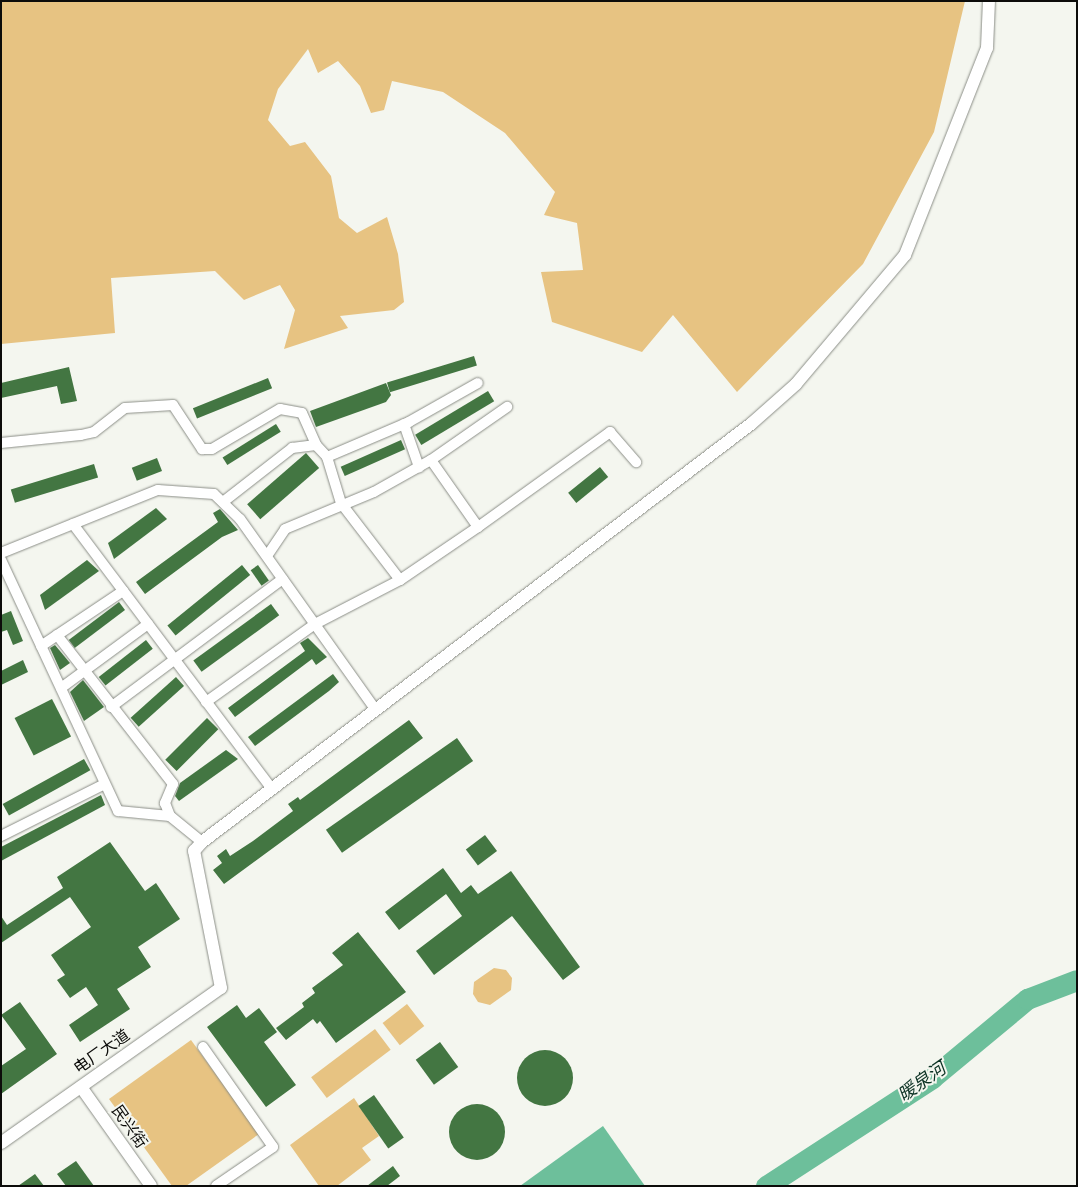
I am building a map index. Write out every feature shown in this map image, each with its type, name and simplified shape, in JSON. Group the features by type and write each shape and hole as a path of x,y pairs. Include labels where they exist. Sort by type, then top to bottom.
{"street":[{"path":"57,635 82,672 173,784 165,802 170,816 202,842 751,424 796,384 905,255 987,48 989,1"},
{"path":"327,457 404,424 478,383"},
{"path":"1,442 81,435 94,432 125,408 173,405 202,449 212,449 280,409 302,413 316,445 327,457 341,503 400,580"},
{"path":"266,556 285,529 419,467 507,406"},
{"path":"404,424 419,467"},
{"path":"206,702 315,624 400,580 478,527 610,432 636,462"},
{"path":"223,502 292,448 316,445"},
{"path":"431,460 478,527"},
{"path":"1,553 158,490 214,494 223,502 266,556 375,709"},
{"path":"73,524 272,789"},
{"path":"1,560 118,812 170,816"},
{"path":"111,707 173,658 283,579"},
{"path":"41,646 123,590"},
{"path":"61,688 148,624"},
{"path":"1,836 106,784"},
{"name":"电厂大道","path":"1,1143 221,988 194,851 202,842"},
{"path":"203,1047 274,1146 216,1186"},
{"name":"民兴街","path":"81,1086 151,1186"}],"shaded area":[{"path":"1,1 965,1 934,132 863,264 737,392 673,315 642,352 552,322 541,272 583,270 577,223 544,215 555,192 505,133 443,92 392,81 384,110 371,113 360,86 338,61 318,73 308,49 278,89 268,120 290,146 305,142 331,176 339,218 357,233 387,217 398,254 404,302 394,310 340,316 348,328 284,349 295,310 280,285 244,300 215,271 111,278 115,333 1,344"},
{"path":"494,968 506,970 512,978 511,990 490,1005 478,1002 473,994 474,982"},
{"path":"407,1004 424,1026 400,1045 383,1023"},
{"path":"375,1029 391,1050 327,1098 311,1077"},
{"path":"191,1040 259,1134 186,1186 172,1186 109,1099"},
{"path":"354,1098 379,1136 362,1148 371,1160 337,1186 319,1186 290,1145"},
{"path":"603,1126 645,1186 520,1186"}],"building":[{"path":"474,356 477,366 390,392 387,383"},
{"path":"69,367 77,401 61,404 57,386 1,398 1,383"},
{"path":"268,378 272,388 197,419 193,408"},
{"path":"386,383 391,395 386,402 316,427 310,411"},
{"path":"488,391 494,401 421,445 415,435"},
{"path":"276,424 281,432 227,465 223,457"},
{"path":"401,440 405,449 345,476 341,467"},
{"path":"306,453 319,468 260,519 247,504"},
{"path":"157,458 162,471 137,481 132,468"},
{"path":"94,464 98,477 15,503 11,489"},
{"path":"600,467 608,477 576,503 568,493"},
{"path":"156,508 167,519 114,559 108,543"},
{"path":"220,509 238,530 222,537 145,594 136,582 218,522 213,513"},
{"path":"87,560 99,571 45,610 40,595"},
{"path":"242,565 250,575 176,636 167,625"},
{"path":"258,565 269,581 262,586 251,570"},
{"path":"119,602 125,610 75,648 69,640"},
{"path":"271,604 279,615 202,672 193,660"},
{"path":"11,611 23,641 13,645 7,630 1,632 1,615"},
{"path":"308,638 327,657 316,665 312,659 235,717 228,708 305,651 300,643"},
{"path":"146,640 153,649 105,686 99,677"},
{"path":"55,645 70,663 60,670 50,648"},
{"path":"23,660 28,672 1,685 1,671"},
{"path":"333,674 339,682 255,746 248,737"},
{"path":"176,677 184,686 139,727 131,718"},
{"path":"83,680 104,707 84,721 70,692"},
{"path":"52,699 71,736 34,755 15,718"},
{"path":"207,718 218,729 177,771 165,760"},
{"path":"409,720 423,738 224,884 213,870 222,863 217,856 226,849 230,856 253,841 293,811 288,804 298,797 300,800"},
{"path":"457,738 473,761 342,853 326,830"},
{"path":"226,750 238,759 179,801 175,796 180,783"},
{"path":"84,759 90,770 9,815 3,804"},
{"path":"101,795 105,805 1,861 1,847"},
{"path":"485,835 497,851 478,865 466,849"},
{"path":"110,842 145,891 156,883 180,919 138,947 151,967 117,989 130,1009 80,1042 69,1025 98,1005 86,987 70,998 57,980 65,975 51,955 91,927 70,897 1,943 1,916 7,925 63,888 57,877"},
{"path":"443,868 461,893 471,885 478,894 511,871 580,967 563,980 512,916 434,975 416,951 462,916 446,894 399,930 385,912"},
{"path":"358,932 406,992 336,1043 320,1021 317,1024 313,1019 286,1040 276,1028 304,1007 302,1003 315,993 312,988 343,965 332,953"},
{"path":"20,1002 57,1054 1,1094 1,1066 26,1049 1,1015"},
{"path":"237,1005 246,1018 259,1008 277,1032 264,1042 296,1085 266,1107 207,1027"},
{"path":"440,1042 458,1067 434,1085 416,1060"},
{"path":"545,1050 556,1052 565,1058 571,1067 573,1078 571,1089 565,1098 556,1104 545,1106 534,1104 525,1098 519,1089 517,1078 519,1067 525,1058 534,1052"},
{"path":"374,1095 404,1138 388,1148 358,1106"},
{"path":"477,1104 488,1106 497,1112 503,1121 505,1132 503,1143 497,1152 488,1158 477,1160 466,1158 457,1152 451,1143 449,1132 451,1121 457,1112 466,1106"},
{"path":"76,1161 94,1186 66,1186 57,1174"},
{"path":"393,1166 400,1176 387,1186 367,1186"},
{"path":"35,1174 44,1186 18,1186"}],"waterway":[{"name":"暖泉河","path":"766,1186 932,1078 1027,999 1077,980"}]}
